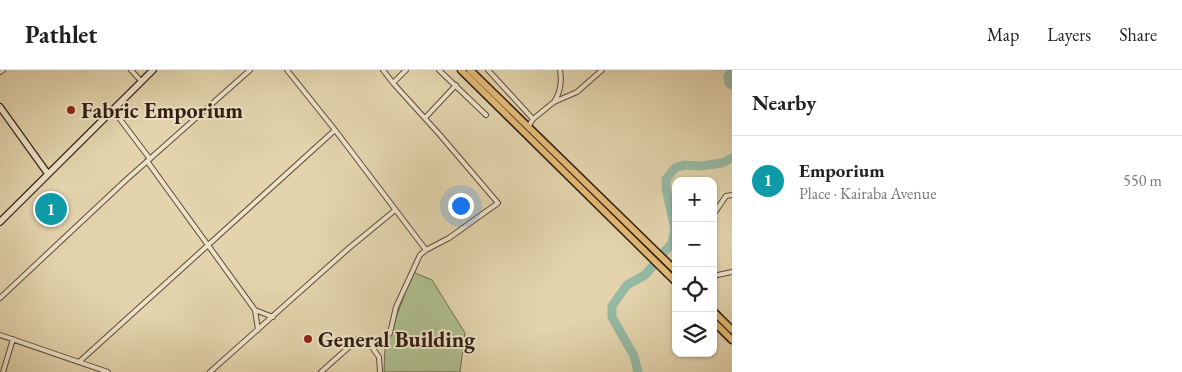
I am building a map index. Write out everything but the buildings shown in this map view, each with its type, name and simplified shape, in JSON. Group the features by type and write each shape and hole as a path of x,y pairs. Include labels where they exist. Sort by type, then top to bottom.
{"main road":[{"path":"456,70 470,72 666,267 672,276"},
{"path":"461,70 470,72 528,127 656,257"},
{"path":"666,267 672,269"},
{"path":"714,312 732,330"},
{"path":"717,325 732,340"}],"street":[{"path":"131,70 141,82"},
{"path":"0,222 153,70"},
{"path":"0,298 149,160 250,70"},
{"path":"287,70 426,250"},
{"path":"321,372 326,370 358,339 369,343 382,341 390,333 396,306 416,261 426,250 449,238 498,203 383,70"},
{"path":"393,83 406,70"},
{"path":"440,70 486,115"},
{"path":"488,70 533,119"},
{"path":"554,102 561,87 560,70"},
{"path":"528,127 533,119 554,102 577,92 602,70"},
{"path":"425,118 456,85"},
{"path":"0,107 48,174"},
{"path":"112,110 255,310 258,330"},
{"path":"79,362 335,130"},
{"path":"717,209 726,196 732,194"},
{"path":"210,372 349,248 394,211"},
{"path":"717,275 732,272"},
{"path":"255,310 272,317"},
{"path":"0,335 108,372"},
{"path":"3,372 13,340"},
{"path":"369,343 379,357 380,372"},
{"path":"84,372 87,365"}],"green space":[{"path":"413,272 432,280 465,333 460,372 384,372 385,347"}],"waterway":[{"path":"732,71 728,76 729,83 732,85"},
{"path":"638,372 634,356 612,317 612,306 627,285 645,275 672,243 675,229 666,189 666,179 675,168 684,165 701,166 722,163 732,158"}],"place":[{"name":"Fabric Emporium","path":"71,110"},
{"name":"Emporium","path":"51,209"},
{"name":"General Building","path":"308,339"}]}
